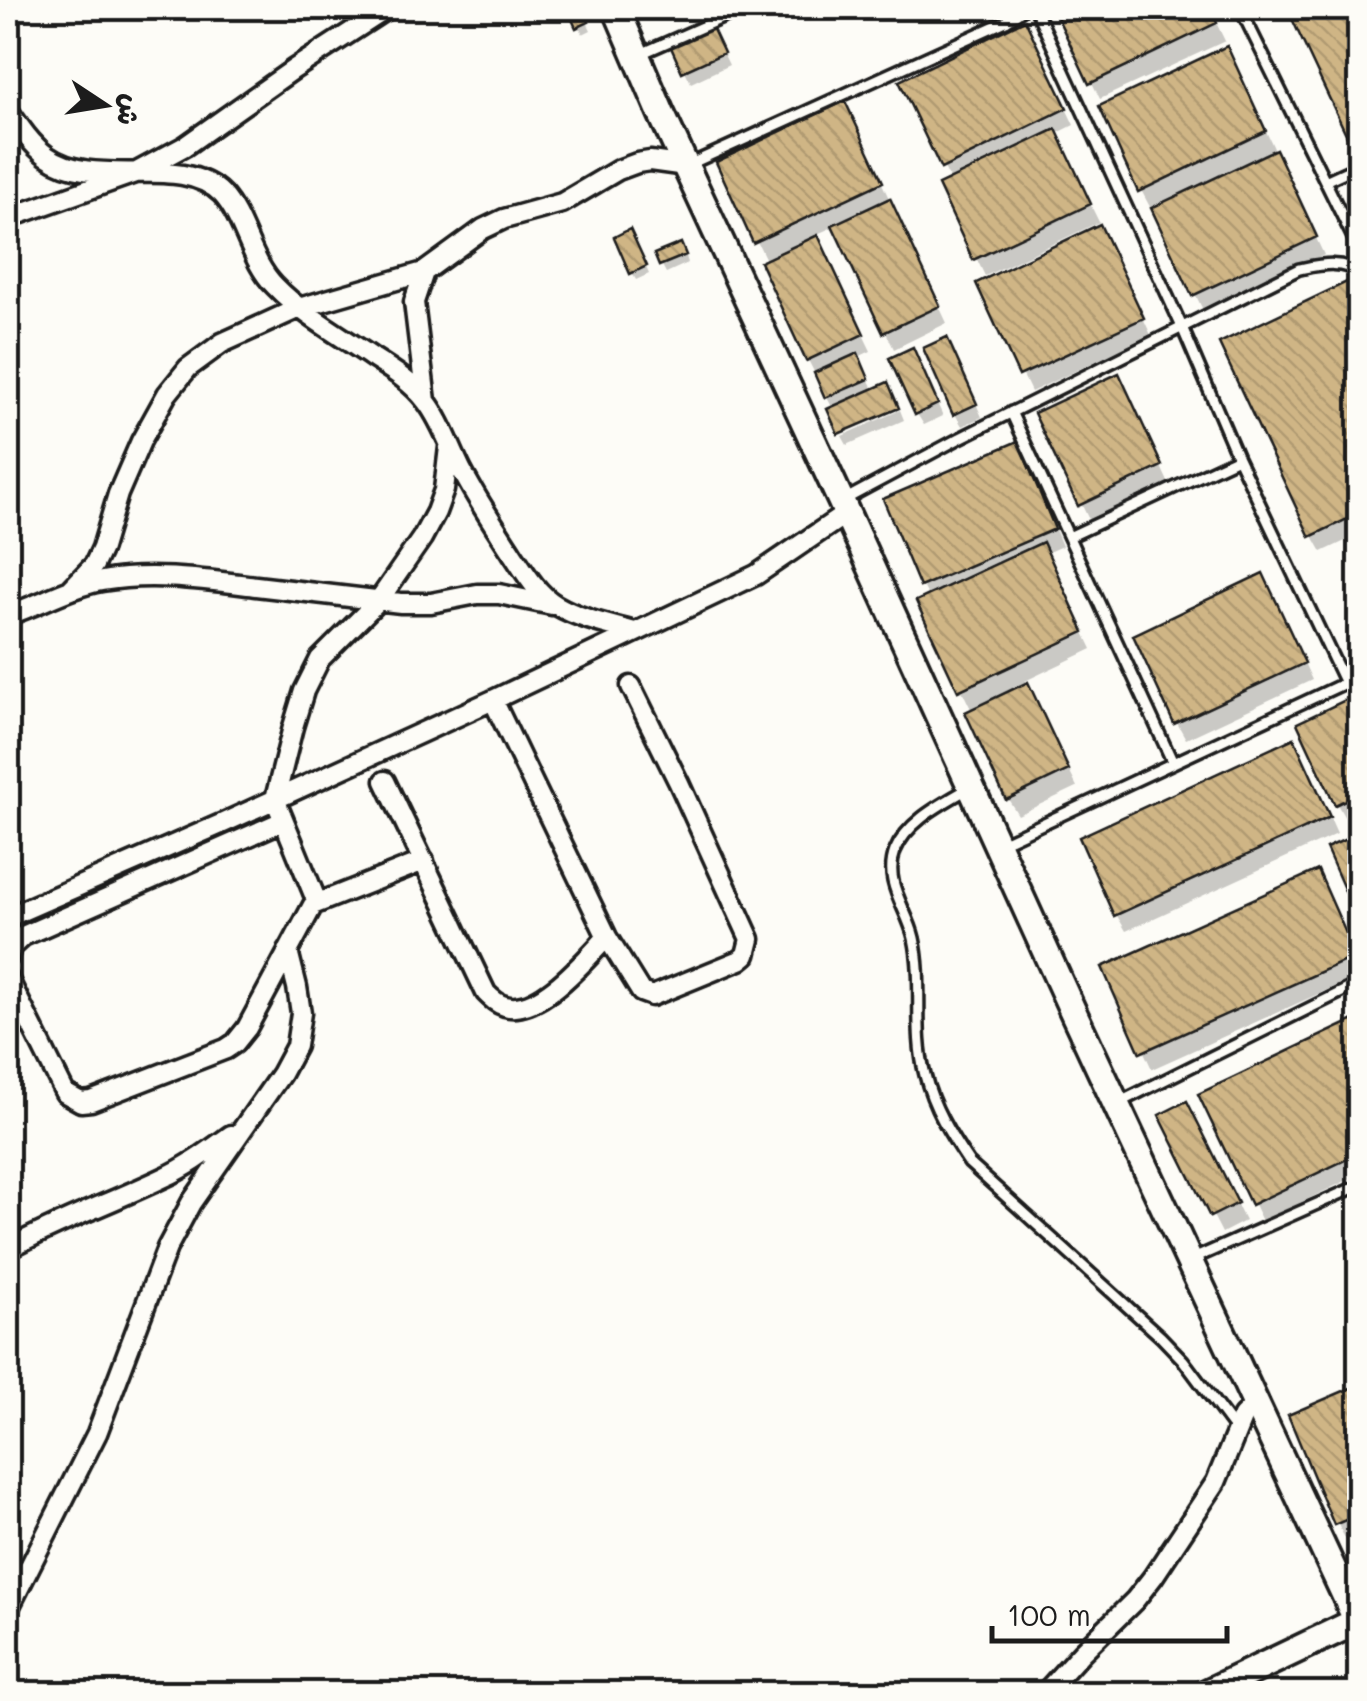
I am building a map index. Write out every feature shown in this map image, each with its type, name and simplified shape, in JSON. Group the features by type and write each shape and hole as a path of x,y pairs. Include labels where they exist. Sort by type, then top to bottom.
{"main road":[{"path":"616,8 1116,1104 1359,1622 1204,1694"}],"street":[{"path":"8,218 135,172 185,146 388,8"},
{"path":"8,110 31,142 62,164 80,170 179,175 206,183 223,195 272,284 300,308 405,380 426,401 475,495 524,573 557,606"},
{"path":"71,589 94,565 118,494 167,394 188,368 222,343 300,308 424,272 482,229 562,203 618,170 650,161 686,166"},
{"path":"424,272 414,302 426,401"},
{"path":"316,902 275,799 304,691 320,660 379,600 422,538 444,490 449,446"},
{"path":"8,917 493,700 756,575 844,507"},
{"path":"8,615 100,581 202,580 431,603 500,594 557,606 636,632"},
{"path":"493,700 607,937 641,992 652,996 740,960 750,948 750,939 631,686"},
{"path":"385,781 486,992 506,1007 530,1003 554,989 607,937"},
{"path":"8,958 11,947 22,936 284,820"},
{"path":"8,978 15,1013 65,1093 81,1102 91,1101 235,1043 316,902 424,861"},
{"path":"8,1610 97,1432 166,1248 191,1203 281,1074 296,1046 301,1014 288,951"},
{"path":"8,1250 56,1224 166,1177 244,1126"},
{"path":"1044,1694 1153,1577 1216,1482 1243,1416 1256,1403"}],"lane":[{"path":"637,55 745,8"},
{"path":"686,166 1006,20 1024,8"},
{"path":"1034,8 1182,327 1238,458 1345,683"},
{"path":"1240,8 1360,252"},
{"path":"1325,181 1360,164"},
{"path":"844,507 1012,412 1299,269 1324,264 1351,266 1360,274"},
{"path":"1012,412 1174,763"},
{"path":"1071,536 1238,458"},
{"path":"997,845 1360,676"},
{"path":"971,786 909,830 894,854 890,872 914,936 920,992 920,1052 936,1105 969,1163 1161,1336 1236,1431"},
{"path":"1116,1104 1360,982"},
{"path":"1189,1261 1360,1185"}],"building":[{"path":"567,8 582,8 589,22 576,28"},
{"path":"1053,8 1210,8 1217,23 1089,84"},
{"path":"1287,8 1360,8 1360,130 1347,136"},
{"path":"1025,20 1067,108 941,169 899,81"},
{"path":"711,25 724,53 682,72 670,45"},
{"path":"1227,46 1266,131 1138,192 1099,106"},
{"path":"845,101 883,182 753,243 716,162"},
{"path":"1056,129 1091,204 973,260 938,185"},
{"path":"1276,149 1317,237 1192,296 1151,208"},
{"path":"890,198 940,306 883,333 832,225"},
{"path":"1100,224 1144,318 1019,376 976,283"},
{"path":"630,229 647,266 630,274 614,237"},
{"path":"818,235 864,334 806,361 760,262"},
{"path":"681,243 686,255 659,266 654,254"},
{"path":"1351,280 1360,298 1360,513 1310,537 1219,343"},
{"path":"947,337 977,404 953,415 923,348"},
{"path":"913,347 938,404 915,415 889,358"},
{"path":"858,353 869,379 825,398 814,373"},
{"path":"1119,373 1162,466 1078,506 1034,413"},
{"path":"888,382 899,408 838,434 827,409"},
{"path":"1018,441 1055,529 920,587 883,499"},
{"path":"1043,542 1084,632 958,691 916,601"},
{"path":"1263,573 1305,663 1174,724 1133,635"},
{"path":"1028,682 1069,770 1006,800 965,712"},
{"path":"1360,693 1360,793 1335,805 1297,723"},
{"path":"1294,738 1330,817 1114,916 1079,837"},
{"path":"1360,833 1360,925 1326,848"},
{"path":"1318,870 1356,956 1140,1053 1102,967"},
{"path":"1360,1017 1360,1153 1251,1205 1198,1094"},
{"path":"1187,1101 1238,1203 1210,1217 1159,1115"},
{"path":"1360,1384 1360,1514 1334,1525 1288,1415"}]}
